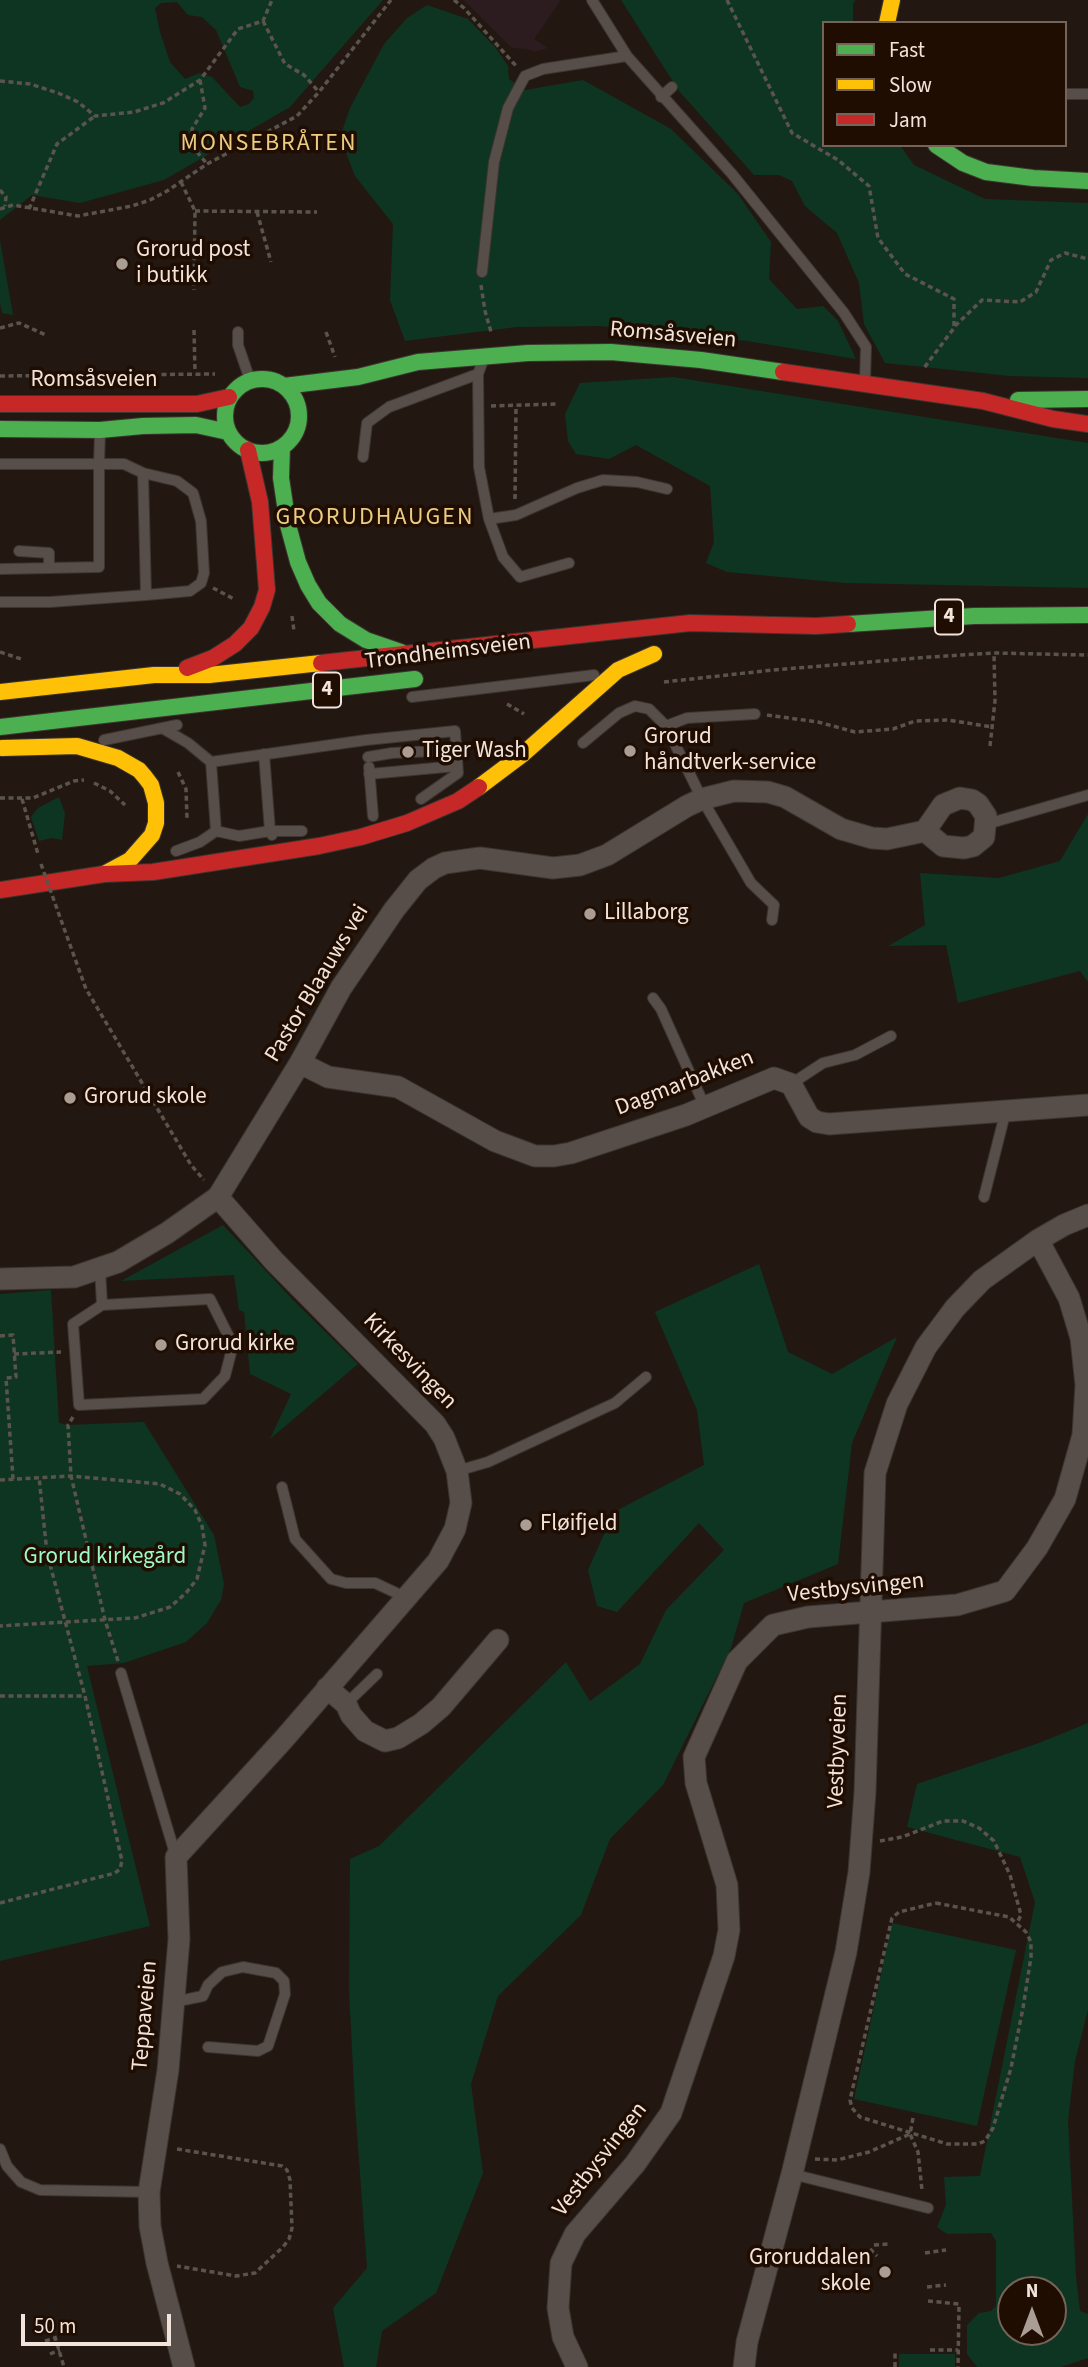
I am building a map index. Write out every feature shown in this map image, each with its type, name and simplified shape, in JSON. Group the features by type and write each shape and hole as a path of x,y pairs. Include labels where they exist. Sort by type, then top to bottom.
{"main road":[{"path":"887,21 892,0"},
{"path":"939,147 963,163 986,172 1088,181"},
{"name":"Romsåsveien","path":"284,386 358,377 418,362 485,355 565,352 660,355 983,401 1053,419 1088,424"},
{"name":"Romsåsveien","path":"334,397 358,377"},
{"path":"250,380 274,380 284,386 305,414 295,434 282,447 271,452 260,453 240,446 228,432 225,410 229,397 250,380"},
{"name":"Romsåsveien","path":"0,404 197,404 229,397"},
{"name":"Romsåsveien","path":"983,401 1088,399"},
{"name":"Romsåsveien","path":"0,429 100,430 195,425 228,432"},
{"path":"282,447 281,478 288,525 298,562 308,585 331,617 351,632 406,654"},
{"path":"154,675 184,669 213,658 235,644 251,628 262,607 267,590 264,530 256,479 248,450"},
{"name":"Trondheimsveien","path":"0,692 154,675 209,675 690,623 816,626 974,616 1088,615"},
{"name":"Trondheimsveien","path":"737,640 816,626"},
{"path":"0,890 104,874 153,872 319,846 386,831 458,800 511,764 608,662 659,653"},
{"name":"Trondheimsveien","path":"556,663 608,662"},
{"name":"Trondheimsveien","path":"0,727 435,677"},
{"path":"0,748 77,746 103,752 139,770 151,785 156,803 156,823 152,835 139,853 104,874"}],"street":[{"name":"Pastor Blaauws vei","path":"0,1279 74,1277 100,1268 128,1256 218,1197 300,1063 341,988 394,910 425,873 445,863 480,858 553,868 580,865 607,855 702,799 734,791 768,792 800,803 841,829 859,835 887,839 925,831"},
{"path":"961,798 978,804 986,816 984,837 973,846 943,846 925,831 943,804 961,798"},
{"name":"Dagmarbakken","path":"300,1063 328,1077 398,1087 467,1123 495,1141 535,1156 570,1153 705,1108 745,1088 774,1078 792,1084"},
{"path":"792,1084 809,1117 829,1124 1088,1105"},
{"name":"Kirkesvingen","path":"176,1857 283,1740 438,1561 455,1529 461,1503 457,1471 444,1438 435,1424 274,1261 218,1197"},
{"name":"Vestbyveien","path":"744,2367 747,2342 846,1952 859,1872 875,1473 897,1404 926,1347 956,1308 982,1280 1038,1240 1088,1215"},
{"name":"Vestbysvingen","path":"577,2367 563,2337 558,2308 561,2263 575,2234 635,2164 671,2113 724,1956 729,1930 727,1885 696,1783 694,1757 737,1661 773,1625 808,1617 957,1605 1005,1591 1037,1548 1065,1500 1083,1434 1086,1385 1081,1338 1069,1298 1038,1240"},
{"path":"327,1688 346,1704 351,1715 365,1731 378,1740 398,1738 441,1707 498,1640"},
{"name":"Teppaveien","path":"176,1857 179,1939 174,2002 168,2070 149,2192 150,2226 157,2263 184,2367"}],"lane":[{"path":"608,0 595,4 627,56 732,174 844,313 866,347 865,384"},
{"path":"482,272 495,162 508,108 525,76 543,69 627,56"},
{"path":"661,97 672,87"},
{"path":"1067,94 1088,94"},
{"path":"238,331 238,345 250,380"},
{"path":"485,355 478,374 479,467 489,519 503,558 520,577 569,563"},
{"path":"363,457 367,423 389,407 478,374"},
{"path":"0,569 99,567 100,404"},
{"path":"0,464 124,464 143,474 177,481 193,493 201,521 204,573 201,583 190,591 50,602 0,602"},
{"path":"143,474 146,595"},
{"path":"489,519 516,515 577,488 603,480 637,482 667,489"},
{"path":"19,551 49,553 49,568"},
{"path":"342,641 366,640"},
{"path":"213,658 247,652"},
{"path":"402,698 570,679 608,662"},
{"path":"583,743 619,713 635,706 649,709 666,726 702,799 751,883 774,905 772,920"},
{"path":"666,726 687,718 755,714"},
{"path":"77,746 185,723"},
{"path":"162,728 188,743 211,762 216,831 230,843"},
{"path":"211,762 366,740 454,731 458,773 424,797 411,802"},
{"path":"366,740 369,774 368,818 386,811"},
{"path":"368,757 424,750 456,750"},
{"path":"264,754 270,831 284,851"},
{"path":"369,774 457,766"},
{"path":"987,824 1088,795"},
{"path":"139,853 188,847 216,831"},
{"path":"204,864 230,843 270,831 313,831"},
{"path":"653,998 661,1009 705,1108"},
{"path":"792,1084 823,1063 855,1055 891,1036"},
{"path":"984,1197 1006,1110"},
{"path":"100,1268 103,1305"},
{"path":"211,1299 233,1345 225,1376 203,1399 79,1405 73,1324 103,1305 211,1299"},
{"path":"457,1471 488,1462 615,1403 646,1377"},
{"path":"282,1487 295,1539 331,1579 346,1583 375,1583 407,1598"},
{"name":"Teppaveien","path":"121,1673 176,1857"},
{"path":"346,1704 377,1674"},
{"path":"174,2002 203,1996 208,1985 222,1972 243,1968 276,1972 284,1981 285,1994 268,2046 258,2051 208,2048"},
{"path":"0,2149 7,2166 21,2182 40,2190 149,2192"},
{"path":"794,2164 925,2207"}],"path":[{"path":"29,209 57,144 95,116 134,112 163,103 200,80 238,29 263,21 272,0"},
{"path":"0,209 13,205 78,216 150,200 207,164 297,116 391,0"},
{"path":"454,0 525,76"},
{"path":"727,0 792,133 838,160 869,186 878,238 905,274 954,299 954,327"},
{"path":"263,21 285,64 304,75 319,92"},
{"path":"200,80 205,108 192,129 197,152 207,164"},
{"path":"0,81 30,84 58,93 78,102 95,116"},
{"path":"181,181 195,211 194,290"},
{"path":"0,191 6,197 5,206"},
{"path":"195,211 317,212"},
{"path":"257,212 271,262"},
{"path":"169,251 194,247"},
{"path":"918,377 954,327 982,300 1020,302 1035,292 1051,260 1065,253 1088,259"},
{"path":"482,272 485,311 494,340"},
{"path":"0,328 19,323 46,335"},
{"path":"194,330 195,385"},
{"path":"326,331 340,364"},
{"path":"0,376 217,374"},
{"path":"479,407 558,404"},
{"path":"516,405 516,515"},
{"path":"201,583 238,601"},
{"path":"654,684 773,670 994,653 1088,655"},
{"path":"990,746 995,701 994,653"},
{"path":"755,714 785,716 855,732 893,729 915,721 948,720 992,727"},
{"path":"0,798 22,799 46,795 74,781 83,780 91,781 110,792 129,808"},
{"path":"22,799 41,864 86,989 191,1165 218,1197"},
{"path":"0,1336 13,1335 16,1377 0,1378"},
{"path":"14,1354 54,1352"},
{"path":"6,1378 13,1479"},
{"path":"79,1405 68,1425 71,1476 105,1620 121,1673"},
{"path":"0,1480 71,1476 160,1484 180,1494 195,1510 202,1526 205,1545 197,1579 170,1607 135,1618 0,1626"},
{"path":"0,1903 115,1873 120,1869 122,1861 68,1623 47,1553 39,1477"},
{"path":"0,1696 85,1696"},
{"path":"861,1843 902,1837 943,1821 962,1821 979,1828 994,1841 1010,1875 1021,1915 1017,1923"},
{"path":"936,1903 999,1913 1017,1923 1031,1942 1031,1957 1010,2068 993,2128 985,2141 978,2144 947,2144 860,2117 852,2108 850,2100 892,1918 899,1912 936,1903"},
{"path":"914,2118 910,2134 918,2152 925,2207"},
{"path":"794,2164 837,2160 869,2152 910,2134"},
{"path":"157,2146 282,2166 287,2170 290,2180 292,2228 283,2247 255,2273 248,2276 157,2263"},
{"path":"874,2245 888,2244"},
{"path":"870,2249 877,2256"},
{"path":"925,2253 946,2250"},
{"path":"928,2287 946,2285"},
{"path":"928,2301 959,2304 958,2367"},
{"path":"37,2326 48,2324 56,2338 64,2367"},
{"path":"45,2341 56,2338"},
{"path":"50,2354 60,2350"},
{"path":"930,2350 958,2350"},
{"path":"895,2352 895,2367"}],"shaded area":[{"path":"464,0 561,0 534,39 548,48 534,52 512,48"}],"green space":[{"path":"0,0 383,0 290,107 164,180 80,203 32,195 0,220","holes":["177,2 188,15 202,17 216,30 240,87 253,91 254,98 249,104 240,107 212,77 200,73 185,79 170,62 155,8 161,3"]},
{"path":"621,0 855,0 853,21 822,21 822,147 901,147 914,165 985,199 1088,203 1088,378 1010,376 885,363 864,324 859,283 837,233 805,206 792,181 779,175 754,175 679,91"},
{"path":"427,5 468,19 495,47 508,66 509,79 525,90 583,80 671,129 738,194 771,242 769,279 797,309 823,306 838,321 856,359 747,341 601,326 517,327 405,341 390,300 393,224 355,176 340,137 350,108 384,44 407,18"},
{"path":"0,240 13,315 2,313 0,303"},
{"path":"673,377 1088,443 1088,588 845,583 727,572 706,563 714,542 710,486 636,445 609,459 576,454 568,441 565,414 580,383"},
{"path":"59,797 65,813 62,840 51,838 39,841 31,817 38,808"},
{"path":"1088,814 1088,982 1080,971 958,1003 946,945 888,946 925,925 920,873 999,878 1060,861"},
{"path":"223,1225 358,1364 270,1439 291,1394 250,1374 244,1312 239,1310 234,1275 121,1281"},
{"path":"759,1264 788,1352 832,1374 897,1337 852,1443 838,1564 744,1603 731,1648 663,1785 610,1839 581,1915 498,1996 471,2084 483,2173 436,2293 382,2331 376,2367 344,2367 333,2308 367,2268 349,1990 350,1859 379,1846 566,1662 590,1701 640,1664 666,1610 724,1550 699,1523 617,1612 597,1606 588,1570 614,1512 704,1465 697,1410 655,1312"},
{"name":"Grorud kirkegård","path":"51,1290 59,1423 68,1425 144,1422 214,1535 224,1584 221,1600 207,1623 186,1642 124,1663 87,1666 150,1926 0,1961 0,1294"},
{"path":"1088,1723 1088,2010 1075,2061 1068,2121 1076,2277 1080,2311 1088,2314 1088,2358 1061,2367 977,2367 967,2354 967,2325 979,2313 991,2311 996,2306 996,2241 991,2233 947,2234 937,2227 946,2205 944,2177 980,2176 1035,1902 1020,1857 907,1827 917,1784 1039,1743"},
{"path":"892,1923 1016,1950 977,2126 854,2099"},
{"path":"899,2354 955,2354 955,2367 899,2367"}],"traffic: fast":[{"path":"939,147 963,163 986,172 1088,181"},
{"path":"284,386 358,377 418,362 528,353 611,352 701,360 783,372"},
{"path":"262,379 283,385 293,395 299,416 293,437 283,447 262,453 241,447 231,437 225,416 231,395 241,385 262,379"},
{"path":"1018,400 1088,399"},
{"path":"0,429 100,430 196,425 228,432"},
{"path":"282,447 281,478 288,525 298,562 308,585 319,603 340,624 366,640 401,652"},
{"path":"848,624 974,616 1088,615"},
{"path":"0,727 415,679"}],"traffic: slow":[{"path":"887,21 892,0"},
{"path":"479,787 523,754 618,670 654,654"},
{"path":"0,692 154,675 209,675 321,663"},
{"path":"2,748 77,746 118,758 139,770 145,777 151,785 156,803 156,823 152,835 130,860 104,874"}],"traffic: jam":[{"path":"783,372 983,401 1053,419 1088,424"},
{"path":"0,404 197,404 229,397"},
{"path":"187,668 213,658 235,644 251,628 267,590 260,502 248,450"},
{"path":"321,663 690,623 816,626 848,624"},
{"path":"0,890 104,874 153,872 361,837 407,823 458,801 479,787"}],"place":[{"name":"Grorud post i butikk","path":"122,264"},
{"name":"Grorud håndtverk-service","path":"630,751"},
{"name":"Tiger Wash","path":"408,752"},
{"name":"Lillaborg","path":"590,914"},
{"name":"Grorud skole","path":"70,1098"},
{"name":"Grorud kirke","path":"161,1345"},
{"name":"Fløifjeld","path":"526,1525"},
{"name":"Groruddalen skole","path":"885,2272"}],"district":[{"name":"MONSEBRÅTEN","path":"269,145"},
{"name":"GRORUDHAUGEN","path":"375,519"}]}
